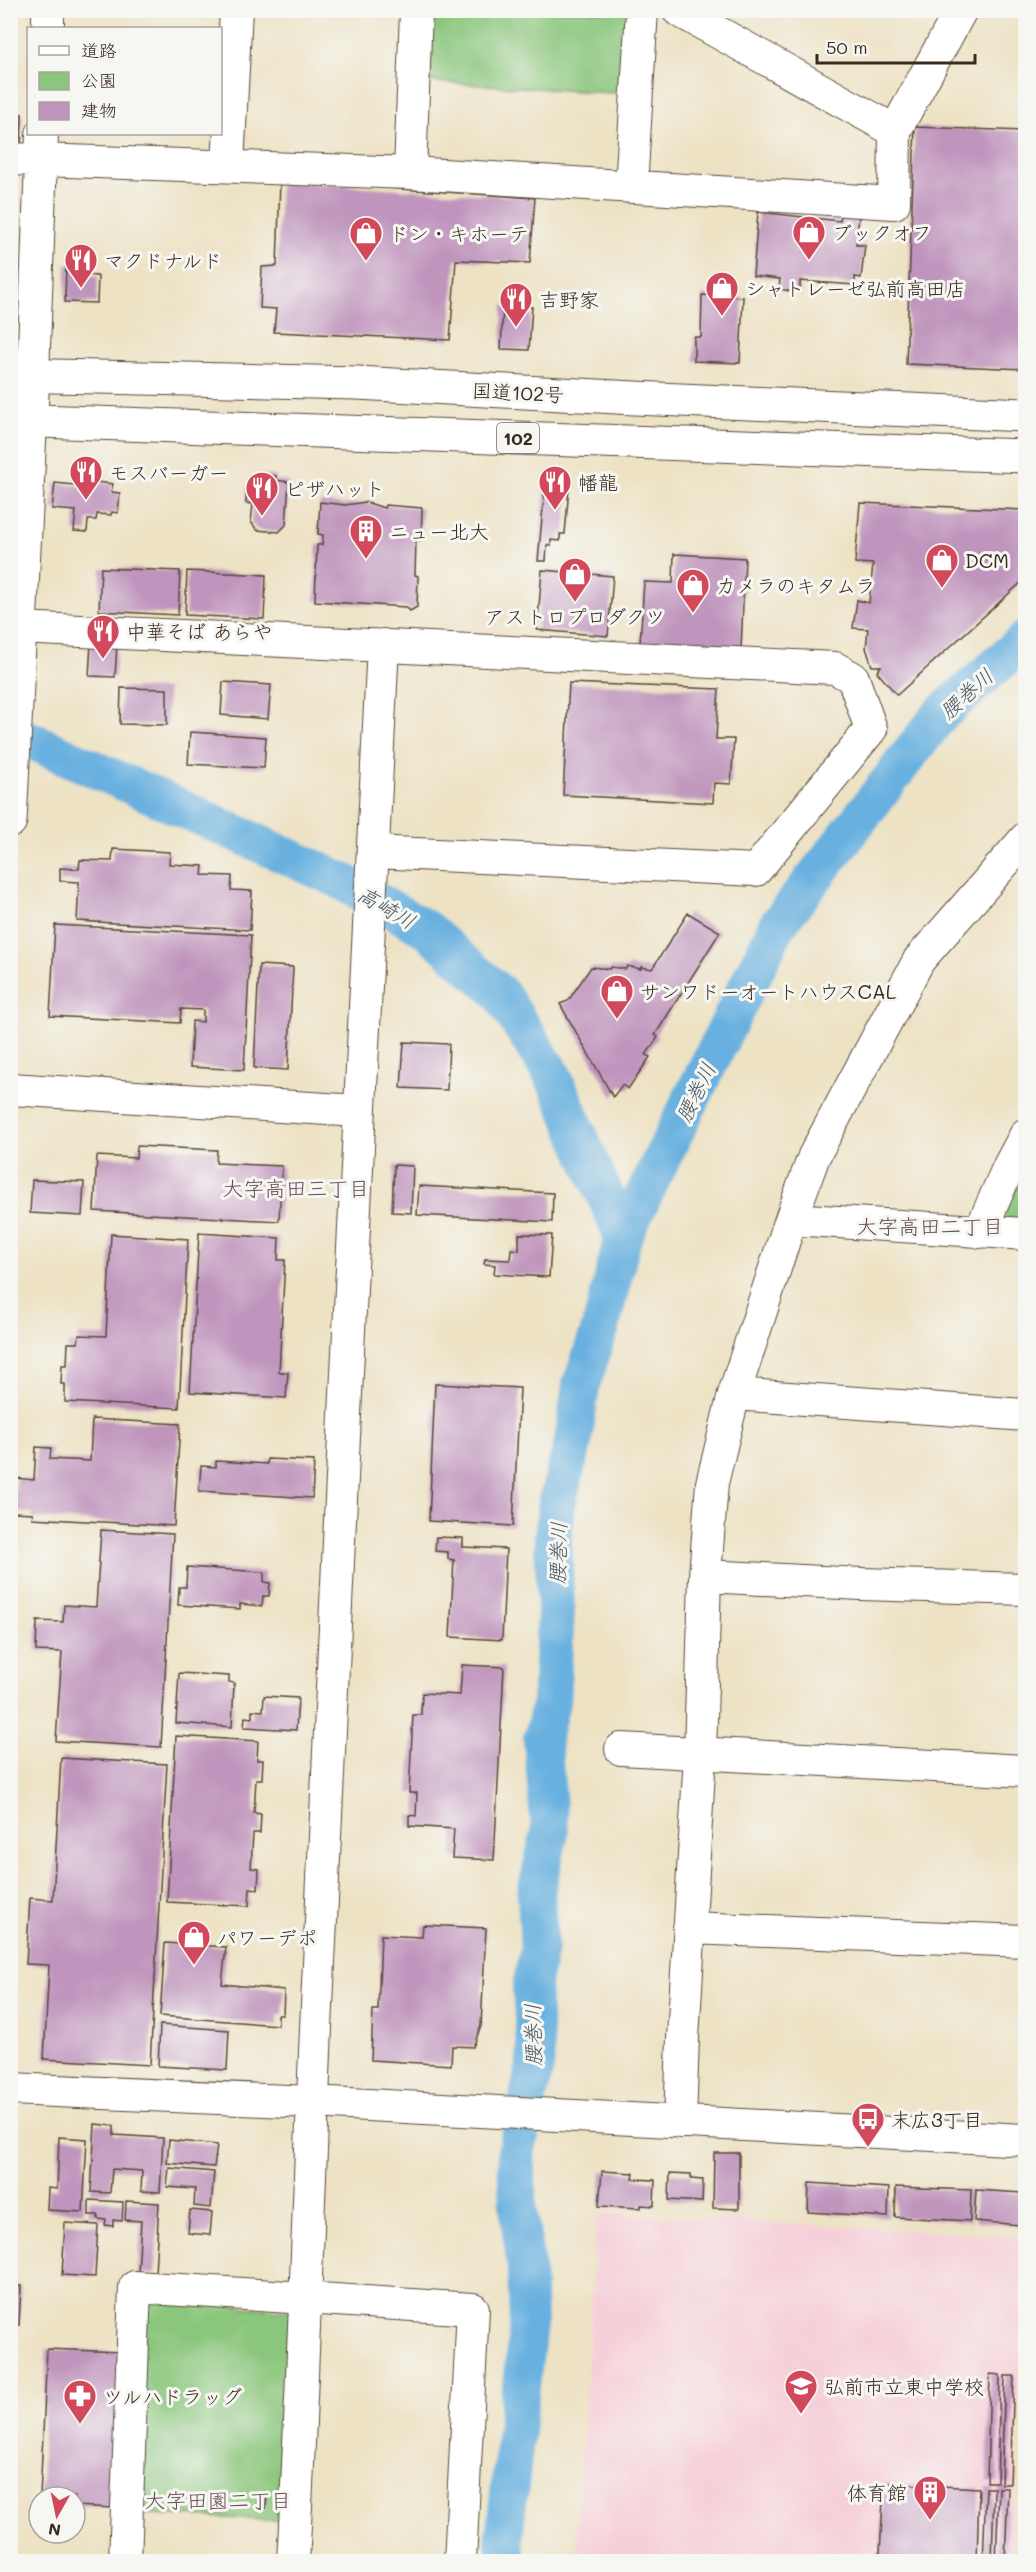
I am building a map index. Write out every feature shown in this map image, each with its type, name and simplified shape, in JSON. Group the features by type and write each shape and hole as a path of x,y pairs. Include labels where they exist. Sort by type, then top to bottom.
{"main road":[{"name":"国道102号","path":"22,375 357,383 1026,415"},
{"path":"10,821 20,628 22,375"},
{"name":"102","path":"20,420 1026,456"}],"street":[{"path":"48,10 48,27"},
{"path":"228,165 236,10"},
{"path":"410,173 416,10"},
{"path":"631,187 642,10"},
{"path":"678,10 895,131"},
{"path":"10,159 42,147 228,165 410,173 894,203 895,131 961,10"},
{"path":"22,375 42,147"},
{"path":"20,628 835,668 853,678 871,729 756,870 372,862"},
{"path":"293,2562 307,2297 312,2102 383,645"},
{"path":"681,2122 689,1928 700,1755 705,1576 712,1483 734,1394 790,1219 814,1156 919,960 1026,838"},
{"path":"10,1089 359,1111"},
{"path":"981,1232 1009,1166 1026,1134"},
{"path":"790,1219 1026,1234"},
{"path":"734,1394 1026,1415"},
{"path":"705,1576 861,1584 1026,1588"},
{"path":"621,1749 1026,1771"},
{"path":"689,1928 1026,1941"},
{"path":"10,2089 312,2102 1026,2140"},
{"path":"125,2562 135,2287 472,2309 460,2562"}],"shaded area":[{"name":"弘前市立東中学校","path":"597,2213 1025,2237 1011,2561 575,2562"}],"green space":[{"path":"424,11 633,11 629,94 420,81"},
{"path":"1025,1150 1025,1226 998,1225"},
{"path":"152,2297 295,2312 284,2521 135,2513 143,2305"}],"building":[{"path":"10,113 22,114 21,149 10,148"},
{"path":"915,127 1026,131 1026,369 906,364"},
{"name":"ドン・キホーテ","path":"280,181 535,198 530,263 456,260 450,340 274,332 276,309 260,308 262,267 277,266"},
{"path":"10,184 16,184 17,296 10,296"},
{"name":"ブックオフ","path":"758,212 840,221 841,215 859,217 856,245 865,245 861,278 855,277 855,285 800,281 800,293 779,289 780,279 753,276"},
{"name":"マクドナルド","path":"66,265 74,265 74,270 82,270 82,275 98,276 97,303 65,302"},
{"name":"シャトレーゼ弘前高田店","path":"702,295 743,297 740,363 694,361 694,337 701,337"},
{"name":"吉野家","path":"503,306 532,307 529,350 501,349"},
{"path":"255,475 276,476 275,480 289,482 286,525 279,532 257,530 251,522 253,504 246,503 247,486 254,487"},
{"name":"モスバーガー","path":"95,482 113,484 111,492 120,493 118,513 97,514 96,520 88,520 87,532 74,531 76,511 52,509 55,483 94,487"},
{"name":"幡龍","path":"545,486 569,488 565,534 560,534 560,541 551,540 551,546 547,545 546,561 538,561"},
{"name":"ニュー北大","path":"320,502 345,505 366,502 384,508 385,505 422,508 421,540 416,540 417,607 410,611 406,607 315,601 317,545 322,545 323,535 318,534"},
{"name":"DCM","path":"860,503 1026,510 1026,578 897,695 877,672 881,666 872,666 866,648 868,629 853,628 857,600 869,603 873,564 855,563"},
{"name":"カメラのキタムラ","path":"674,554 745,558 741,649 640,644 644,582 673,583"},
{"path":"101,568 180,571 178,615 99,611"},
{"name":"アストロプロダクツ","path":"542,570 613,576 608,636 537,630"},
{"path":"187,571 266,575 264,619 185,615"},
{"name":"中華そば あらや","path":"91,643 117,644 115,677 89,676"},
{"path":"223,682 271,685 268,719 221,715"},
{"path":"569,683 719,689 716,739 734,739 731,784 714,783 713,803 563,795"},
{"path":"121,688 167,689 167,725 120,724"},
{"path":"190,732 266,737 264,768 188,764"},
{"path":"113,849 170,852 169,864 203,866 202,875 232,876 231,890 252,891 250,930 77,921 79,882 60,881 60,868 79,869 80,860 112,861"},
{"name":"サンワドーオートハウスCAL","path":"688,913 720,932 655,1035 658,1037 646,1055 650,1057 628,1089 622,1085 613,1097 560,1004 568,1001 591,967 626,969 627,966 652,969"},
{"path":"55,925 251,935 244,1070 190,1067 192,1021 203,1022 203,1010 181,1009 180,1023 50,1016"},
{"path":"259,965 293,967 288,1070 254,1068"},
{"path":"404,1042 449,1044 447,1090 401,1088"},
{"path":"137,1146 217,1150 216,1163 282,1166 279,1221 94,1211 97,1156 136,1158"},
{"path":"394,1165 413,1166 411,1213 392,1212"},
{"path":"32,1180 84,1182 82,1216 30,1213"},
{"path":"419,1186 553,1193 552,1222 417,1215"},
{"path":"199,1233 279,1238 278,1260 285,1260 279,1372 288,1372 286,1398 190,1392"},
{"path":"111,1234 188,1239 179,1408 65,1402 65,1384 61,1384 62,1365 67,1365 68,1343 78,1343 79,1335 106,1336"},
{"path":"519,1234 552,1235 549,1277 494,1274 495,1265 484,1264 485,1259 510,1260 511,1249 519,1250"},
{"path":"435,1384 520,1388 513,1526 429,1521"},
{"path":"92,1419 180,1424 174,1526 32,1518 33,1513 14,1512 16,1478 34,1480 36,1447 51,1448 50,1459 90,1461"},
{"path":"267,1459 314,1461 312,1498 199,1491 201,1466 216,1467 216,1461 267,1464"},
{"path":"101,1530 173,1534 161,1747 56,1741 62,1652 36,1651 37,1621 63,1622 64,1605 96,1607"},
{"path":"436,1537 463,1538 463,1547 506,1549 502,1640 450,1637 454,1560 448,1559 448,1552 435,1551"},
{"path":"187,1567 264,1572 264,1582 270,1583 269,1596 263,1596 262,1606 240,1604 240,1609 178,1605 179,1587 186,1587"},
{"path":"462,1665 504,1667 494,1860 452,1858 454,1829 409,1826 409,1815 416,1816 417,1793 409,1793 413,1715 421,1715 422,1693 460,1695"},
{"path":"179,1673 229,1676 229,1682 234,1683 232,1727 176,1723"},
{"path":"264,1696 298,1698 296,1730 244,1727 245,1717 252,1718 252,1710 263,1711"},
{"path":"176,1736 258,1741 257,1760 263,1760 262,1779 256,1779 254,1813 261,1814 260,1833 253,1833 251,1868 259,1869 258,1889 250,1888 249,1906 167,1902"},
{"path":"61,1758 167,1764 150,2065 44,2059 49,1965 26,1964 30,1898 53,1900"},
{"path":"423,1925 486,1928 481,2026 473,2047 452,2046 451,2065 371,2060 373,2010 378,2010 381,1935 422,1937"},
{"name":"パワーデポ","path":"165,1943 226,1947 222,1984 284,1990 283,2015 278,2015 278,2025 160,2016"},
{"path":"160,2025 229,2030 227,2070 158,2066"},
{"path":"95,2124 114,2126 114,2135 163,2138 160,2192 141,2191 142,2171 112,2169 110,2193 91,2192"},
{"path":"59,2137 87,2139 83,2212 47,2210 48,2188 57,2189"},
{"path":"169,2140 217,2145 214,2167 167,2163"},
{"path":"714,2153 739,2153 739,2209 713,2208"},
{"path":"169,2168 214,2172 211,2208 194,2206 195,2189 167,2187"},
{"path":"602,2171 634,2173 633,2179 655,2180 654,2206 641,2205 641,2208 599,2206"},
{"path":"670,2173 691,2174 691,2179 703,2180 702,2202 669,2200"},
{"path":"809,2183 889,2188 888,2217 808,2212"},
{"path":"896,2187 971,2190 970,2221 895,2217"},
{"path":"976,2190 1022,2193 1020,2225 974,2221"},
{"path":"89,2200 123,2202 122,2221 113,2220 113,2226 105,2225 106,2220 98,2219 98,2215 89,2215"},
{"path":"126,2201 159,2203 155,2274 138,2273 141,2221 125,2220"},
{"path":"190,2210 212,2212 210,2235 188,2233"},
{"path":"65,2223 98,2225 95,2277 62,2275"},
{"path":"10,2286 21,2286 19,2325 10,2325"},
{"name":"ツルハドラッグ","path":"47,2349 121,2352 113,2508 87,2507 87,2485 41,2485"},
{"path":"990,2374 1000,2375 997,2482 987,2482"},
{"path":"1005,2376 1014,2376 1010,2484 1001,2484"},
{"name":"体育館","path":"884,2483 979,2488 977,2562 875,2562 875,2554 880,2553"},
{"path":"986,2488 994,2488 992,2562 983,2562"},
{"path":"999,2488 1008,2488 1005,2562 996,2562"},
{"path":"258,2493 267,2494 266,2508 257,2507"}],"waterway":[{"name":"腰巻川","path":"506,2562 504,2538 528,2324 526,2268 518,2206 516,2153 536,2061 531,1987 539,1948 536,1893 550,1831 542,1739 551,1702 556,1610 553,1539 557,1502 573,1443 581,1385 601,1326 623,1237 778,924 940,715 1026,639"},
{"name":"高崎川","path":"10,731 340,880 426,929 501,994 554,1078 623,1237"}],"place":[{"name":"ブックオフ","path":"809,261"},
{"name":"ドン・キホーテ","path":"366,262"},
{"name":"マクドナルド","path":"81,289"},
{"name":"シャトレーゼ弘前高田店","path":"722,317"},
{"name":"吉野家","path":"516,328"},
{"name":"モスバーガー","path":"86,501"},
{"name":"幡龍","path":"555,511"},
{"name":"ピザハット","path":"262,517"},
{"name":"ニュー北大","path":"366,560"},
{"name":"DCM","path":"942,589"},
{"name":"アストロプロダクツ","path":"575,603"},
{"name":"カメラのキタムラ","path":"693,614"},
{"name":"中華そば あらや","path":"103,660"},
{"name":"サンワドーオートハウスCAL","path":"617,1020"},
{"name":"パワーデポ","path":"194,1966"},
{"name":"末広3丁目","path":"868,2148"},
{"name":"弘前市立東中学校","path":"801,2415"},
{"name":"ツルハドラッグ","path":"80,2425"},
{"name":"体育館","path":"930,2521"}],"district":[{"name":"大字高田三丁目","path":"296,1187"},
{"name":"大字高田二丁目","path":"930,1225"},
{"name":"大字田園二丁目","path":"218,2499"}]}
